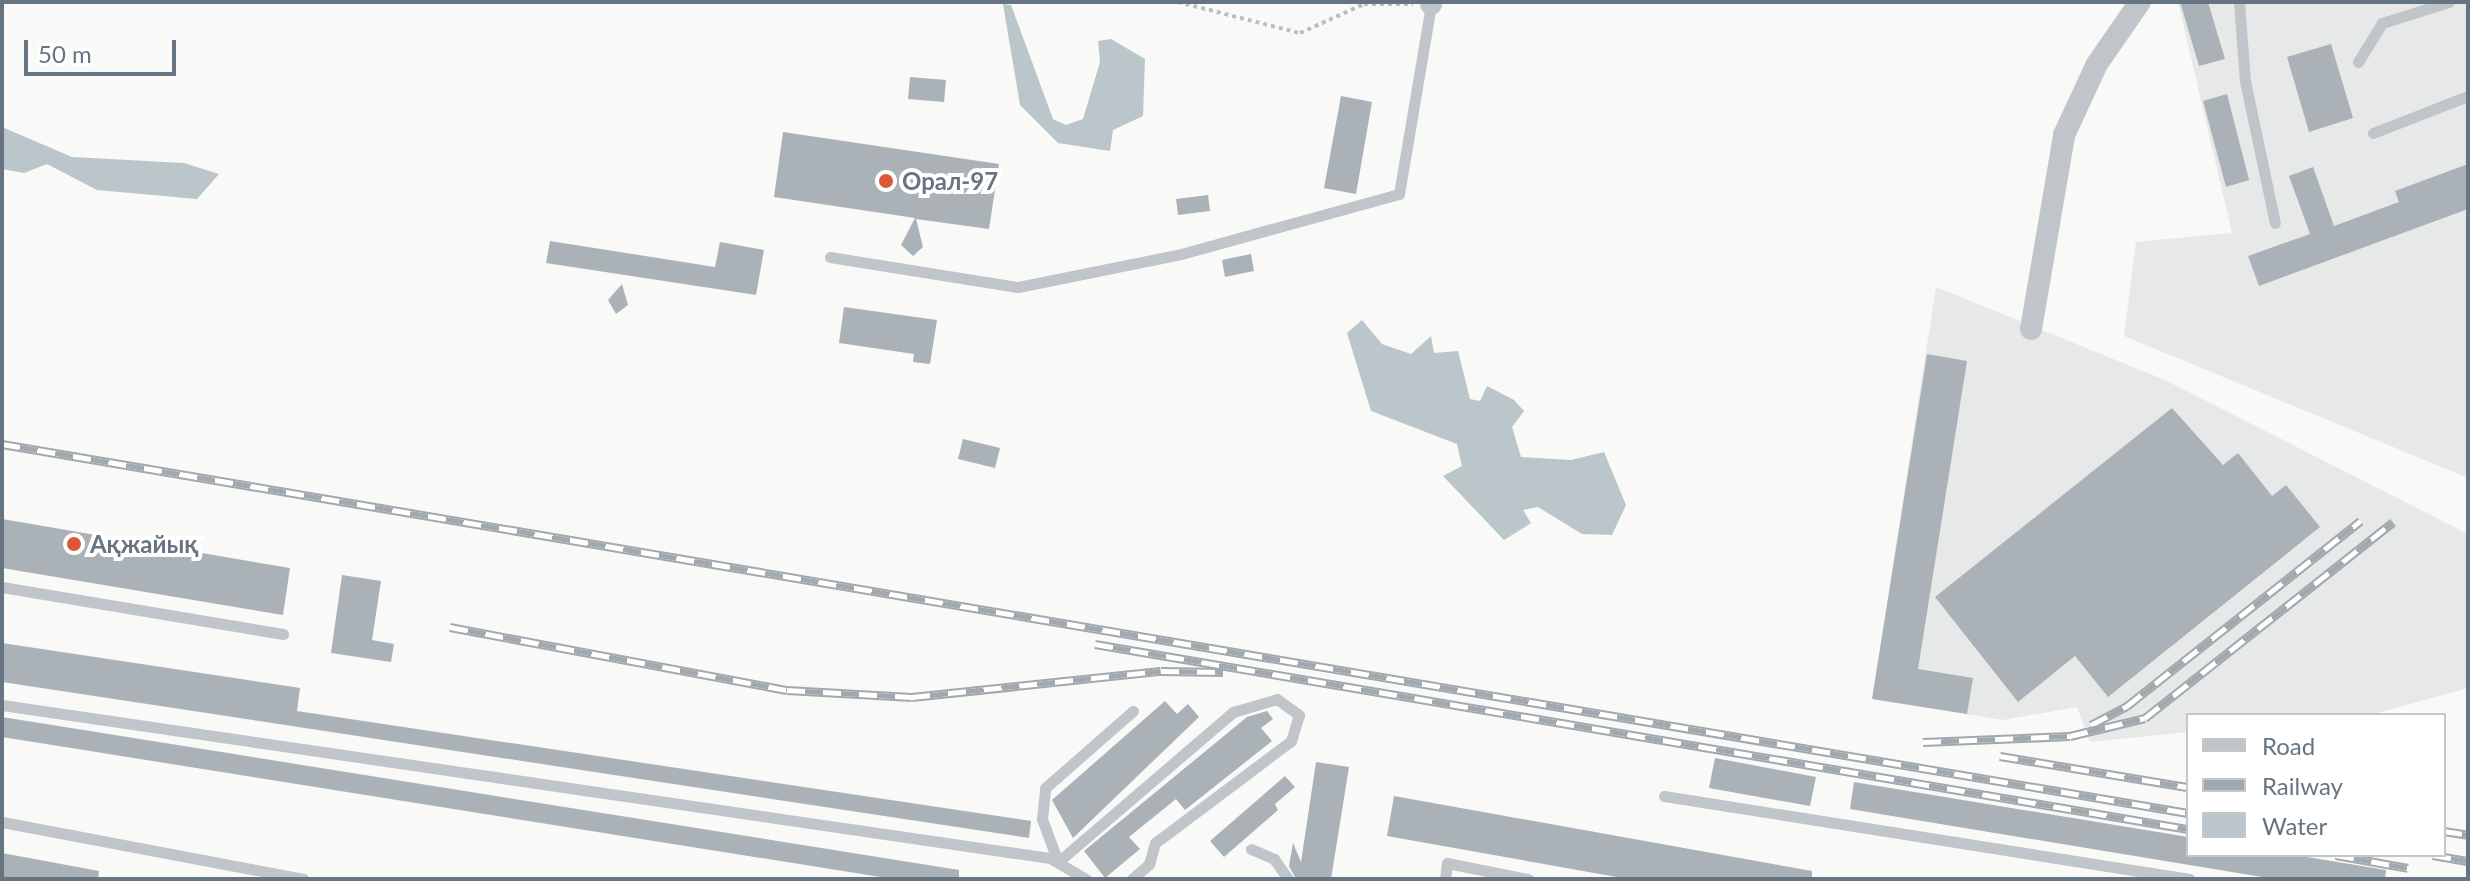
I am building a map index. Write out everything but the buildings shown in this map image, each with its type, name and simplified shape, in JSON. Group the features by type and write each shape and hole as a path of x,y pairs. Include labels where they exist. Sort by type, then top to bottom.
{"street":[{"path":"2031,329 2064,135 2097,64 2140,2"}],"lane":[{"path":"2239,2 2245,81 2275,223"},
{"path":"2358,62 2382,23 2449,2"},
{"path":"830,257 1018,287 1181,254 1399,194 1431,3"},
{"path":"2373,133 2468,96"},
{"path":"2,587 283,634"},
{"path":"1058,862 1233,712 1259,699 1289,705 1299,715 1291,741 1155,843 1149,864 1132,879"},
{"path":"2,705 1058,862 1086,879"},
{"path":"1058,862 1042,819 1045,788 1133,711"},
{"path":"1664,796 2189,879"},
{"path":"2,822 304,879"},
{"path":"1251,849 1274,859 1288,879"},
{"path":"1445,879 1447,863 1528,879"},
{"path":"2097,879 2100,865"}],"path":[{"path":"1178,2 1300,33 1364,4 1431,3"}],"shaded area":[{"path":"2178,2 2468,2 2468,478 2124,336 2136,242 2232,233"},
{"path":"1936,287 2165,380 2468,534 2468,688 2377,713 2186,713 2186,732 2090,742 2077,707 2003,720 1872,699"}],"water":[{"path":"1003,4 1011,5 1053,119 1066,125 1083,119 1100,62 1098,41 1111,39 1145,59 1143,116 1113,130 1110,151 1058,143 1020,105"},
{"path":"2,127 72,157 184,163 219,174 197,199 97,190 47,164 24,173 2,169"},
{"path":"1362,320 1382,344 1411,354 1431,336 1434,353 1458,351 1470,399 1480,401 1487,386 1514,400 1524,411 1512,427 1521,457 1571,460 1604,452 1626,505 1612,535 1582,534 1538,507 1523,510 1531,523 1504,540 1443,476 1462,466 1457,444 1371,411 1347,333"}],"railway":[{"path":"2,444 2186,813"},
{"path":"2091,725 2127,706 2360,521"},
{"path":"1923,742 2070,736 2145,718 2393,522"},
{"path":"450,627 787,690 912,697 1161,671 1223,672"},
{"path":"1095,644 2186,829"},
{"path":"2000,756 2186,787"},
{"path":"2446,831 2468,835"},
{"path":"2347,857 2408,868"},
{"path":"2445,857 2468,861"}],"place":[{"name":"Орал-97","path":"886,181"},
{"name":"Ақжайық","path":"74,544"}]}
